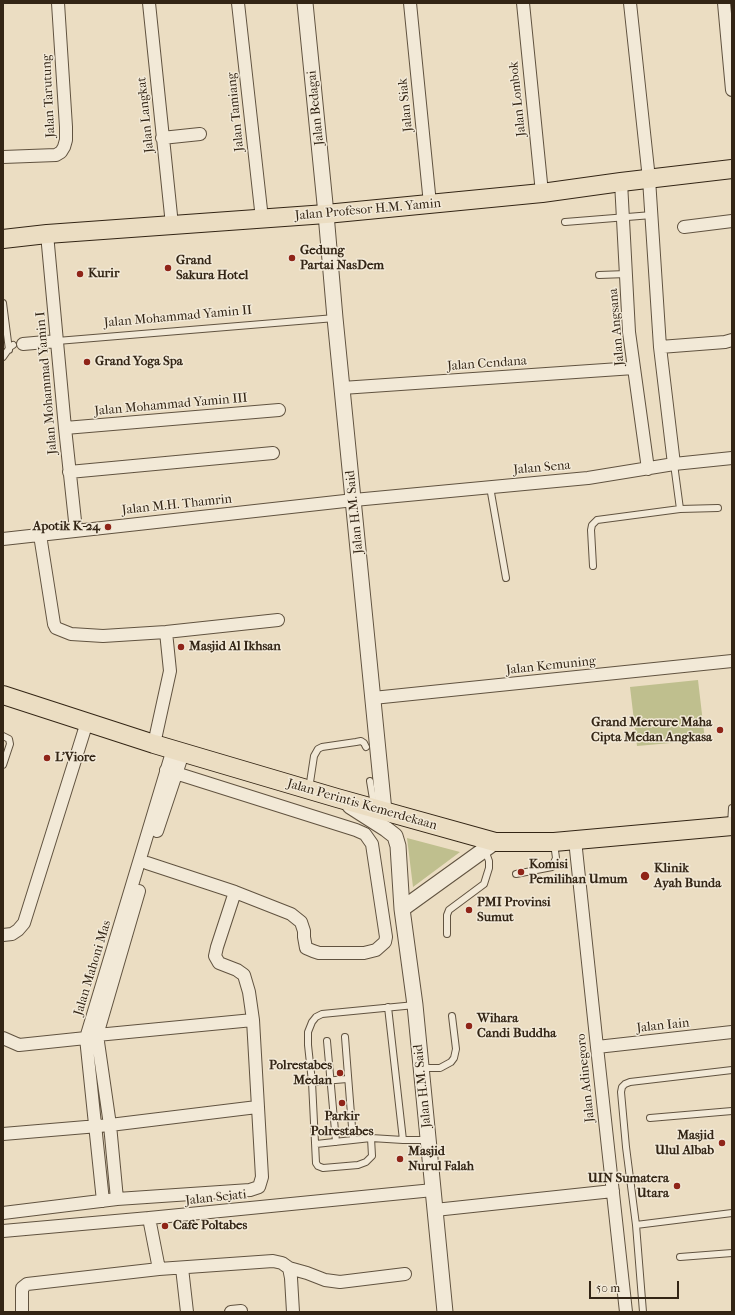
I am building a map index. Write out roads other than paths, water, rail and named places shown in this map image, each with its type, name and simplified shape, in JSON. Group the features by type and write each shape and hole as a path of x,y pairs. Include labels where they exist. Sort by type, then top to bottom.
{"main road":[{"name":"Jalan Profesor H.M. Yamin","path":"3,239 47,234 326,214 542,193 732,169"},
{"name":"Jalan Perintis Kemerdekaan","path":"3,695 154,744 379,810 490,846 554,842 731,826"}],"street":[{"name":"Jalan Tarutung","path":"3,157 56,155 61,152 64,147 66,140 66,127 58,3"},
{"name":"Jalan Langkat","path":"149,3 172,225"},
{"name":"Jalan Tamiang","path":"238,3 262,219"},
{"name":"Jalan Bedagai","path":"305,3 326,214"},
{"name":"Jalan Siak","path":"410,3 430,204"},
{"name":"Jalan Lombok","path":"523,3 542,193"},
{"path":"630,3 650,179 660,347 674,464"},
{"path":"724,3 732,90"},
{"path":"162,138 200,134"},
{"name":"Jalan Angsana","path":"621,182 629,332 648,469"},
{"name":"Jalan H.M. Said","path":"326,214 373,698 379,810"},
{"path":"684,227 732,221"},
{"name":"Jalan Mohammad Yamin I","path":"47,234 64,428 76,530"},
{"path":"660,347 725,342 732,340"},
{"name":"Jalan Mohammad Yamin II","path":"15,346 57,341"},
{"name":"Jalan Cendana","path":"342,388 634,368"},
{"name":"Jalan Mohammad Yamin III","path":"64,428 279,410"},
{"path":"70,472 273,453"},
{"name":"Jalan Sena","path":"354,500 490,486 588,478 674,464 732,458"},
{"name":"Jalan M.H. Thamrin","path":"3,539 354,500"},
{"path":"40,535 54,624 56,628 71,634 90,636 166,632 278,620"},
{"path":"154,744 170,672 166,632"},
{"name":"Jalan Kemuning","path":"373,698 732,661"},
{"path":"3,935 12,934 24,923 87,722"},
{"name":"Jalan Mahoni Mas","path":"103,1201 94,1126 92,1037 178,751"},
{"path":"147,863 235,892 291,914 297,918 303,926 306,948 313,951 364,953 376,950 385,942 386,937 372,844 365,834 172,772"},
{"name":"Jalan Mahoni Mas","path":"117,1199 110,1125 92,1037 160,820 172,772"},
{"name":"Jalan H.M. Said","path":"337,798 368,816 395,836 398,846 402,909 415,1005 420,1068 429,1140 446,1312"},
{"name":"Jalan Adinegoro","path":"575,840 626,1312"},
{"path":"402,909 490,846"},
{"path":"3,1213 117,1199 250,1190 259,1187 262,1177 253,1020 249,992 244,975 237,970 219,963 215,956 235,892"},
{"path":"3,1046 253,1020"},
{"name":"Jalan Iain","path":"597,1047 732,1032"},
{"path":"3,1038 20,1045"},
{"path":"3,1134 110,1125 257,1107"},
{"name":"Jalan Sejati","path":"3,1231 433,1190"},
{"path":"435,1210 613,1191"},
{"path":"150,1218 159,1269"},
{"path":"22,1312 22,1288 28,1284 159,1269 273,1261 282,1263 289,1268 325,1280 340,1282 405,1274"},
{"path":"182,1268 186,1312"},
{"path":"289,1268 293,1312"}],"lane":[{"path":"565,222 652,215"},
{"path":"599,275 627,274"},
{"path":"3,304 15,346 3,358"},
{"name":"Jalan Mohammad Yamin II","path":"57,341 336,318"},
{"path":"674,464 680,509"},
{"path":"490,486 506,578"},
{"path":"593,566 591,530 594,522 598,520 680,509 718,508"},
{"path":"3,736 9,739 10,744 3,765"},
{"path":"309,790 314,756 318,749 322,747 356,742 364,743 366,746"},
{"path":"370,781 379,810"},
{"path":"731,826 732,808"},
{"path":"516,874 552,868 556,858 554,842"},
{"path":"447,934 447,915 449,910 484,884 489,868 490,846"},
{"path":"371,1138 373,1153 371,1158 366,1162 350,1166 324,1168 318,1166 316,1163 308,1032 312,1022 316,1017 322,1014 415,1005"},
{"path":"388,1007 402,1140"},
{"path":"420,1068 440,1068 451,1062 454,1058 456,1049 452,1016"},
{"path":"345,1038 347,1079 354,1140"},
{"path":"327,1041 336,1142"},
{"path":"643,1312 636,1225 626,1147 621,1092 622,1087 630,1082 732,1070"},
{"path":"312,1082 347,1079"},
{"path":"650,1118 732,1111"},
{"path":"316,1144 371,1138 429,1140"},
{"path":"636,1225 732,1213"},
{"path":"680,1257 732,1253"}],"place":[{"name":"Gedung Partai NasDem","path":"292,258"},
{"name":"Grand Sakura Hotel","path":"168,268"},
{"name":"Kurir","path":"80,274"},
{"name":"Grand Yoga Spa","path":"87,362"},
{"name":"Apotik K-24","path":"108,527"},
{"name":"Masjid Al Ikhsan","path":"181,647"},
{"name":"Grand Mercure Maha Cipta Medan Angkasa","path":"720,730"},
{"name":"L'Viore","path":"47,758"},
{"name":"Komisi Pemilihan Umum","path":"521,872"},
{"name":"Klinik Ayah Bunda","path":"645,876"},
{"name":"PMI Provinsi Sumut","path":"469,910"},
{"name":"Wihara Candi Buddha","path":"469,1026"},
{"name":"Polrestabes Medan","path":"340,1073"},
{"name":"Parkir Polrestabes","path":"342,1103"},
{"name":"Masjid Ulul Albab","path":"722,1143"},
{"name":"Masjid Nurul Falah","path":"400,1159"},
{"name":"UIN Sumatera Utara","path":"677,1186"},
{"name":"Cafe Poltabes","path":"165,1226"}]}
